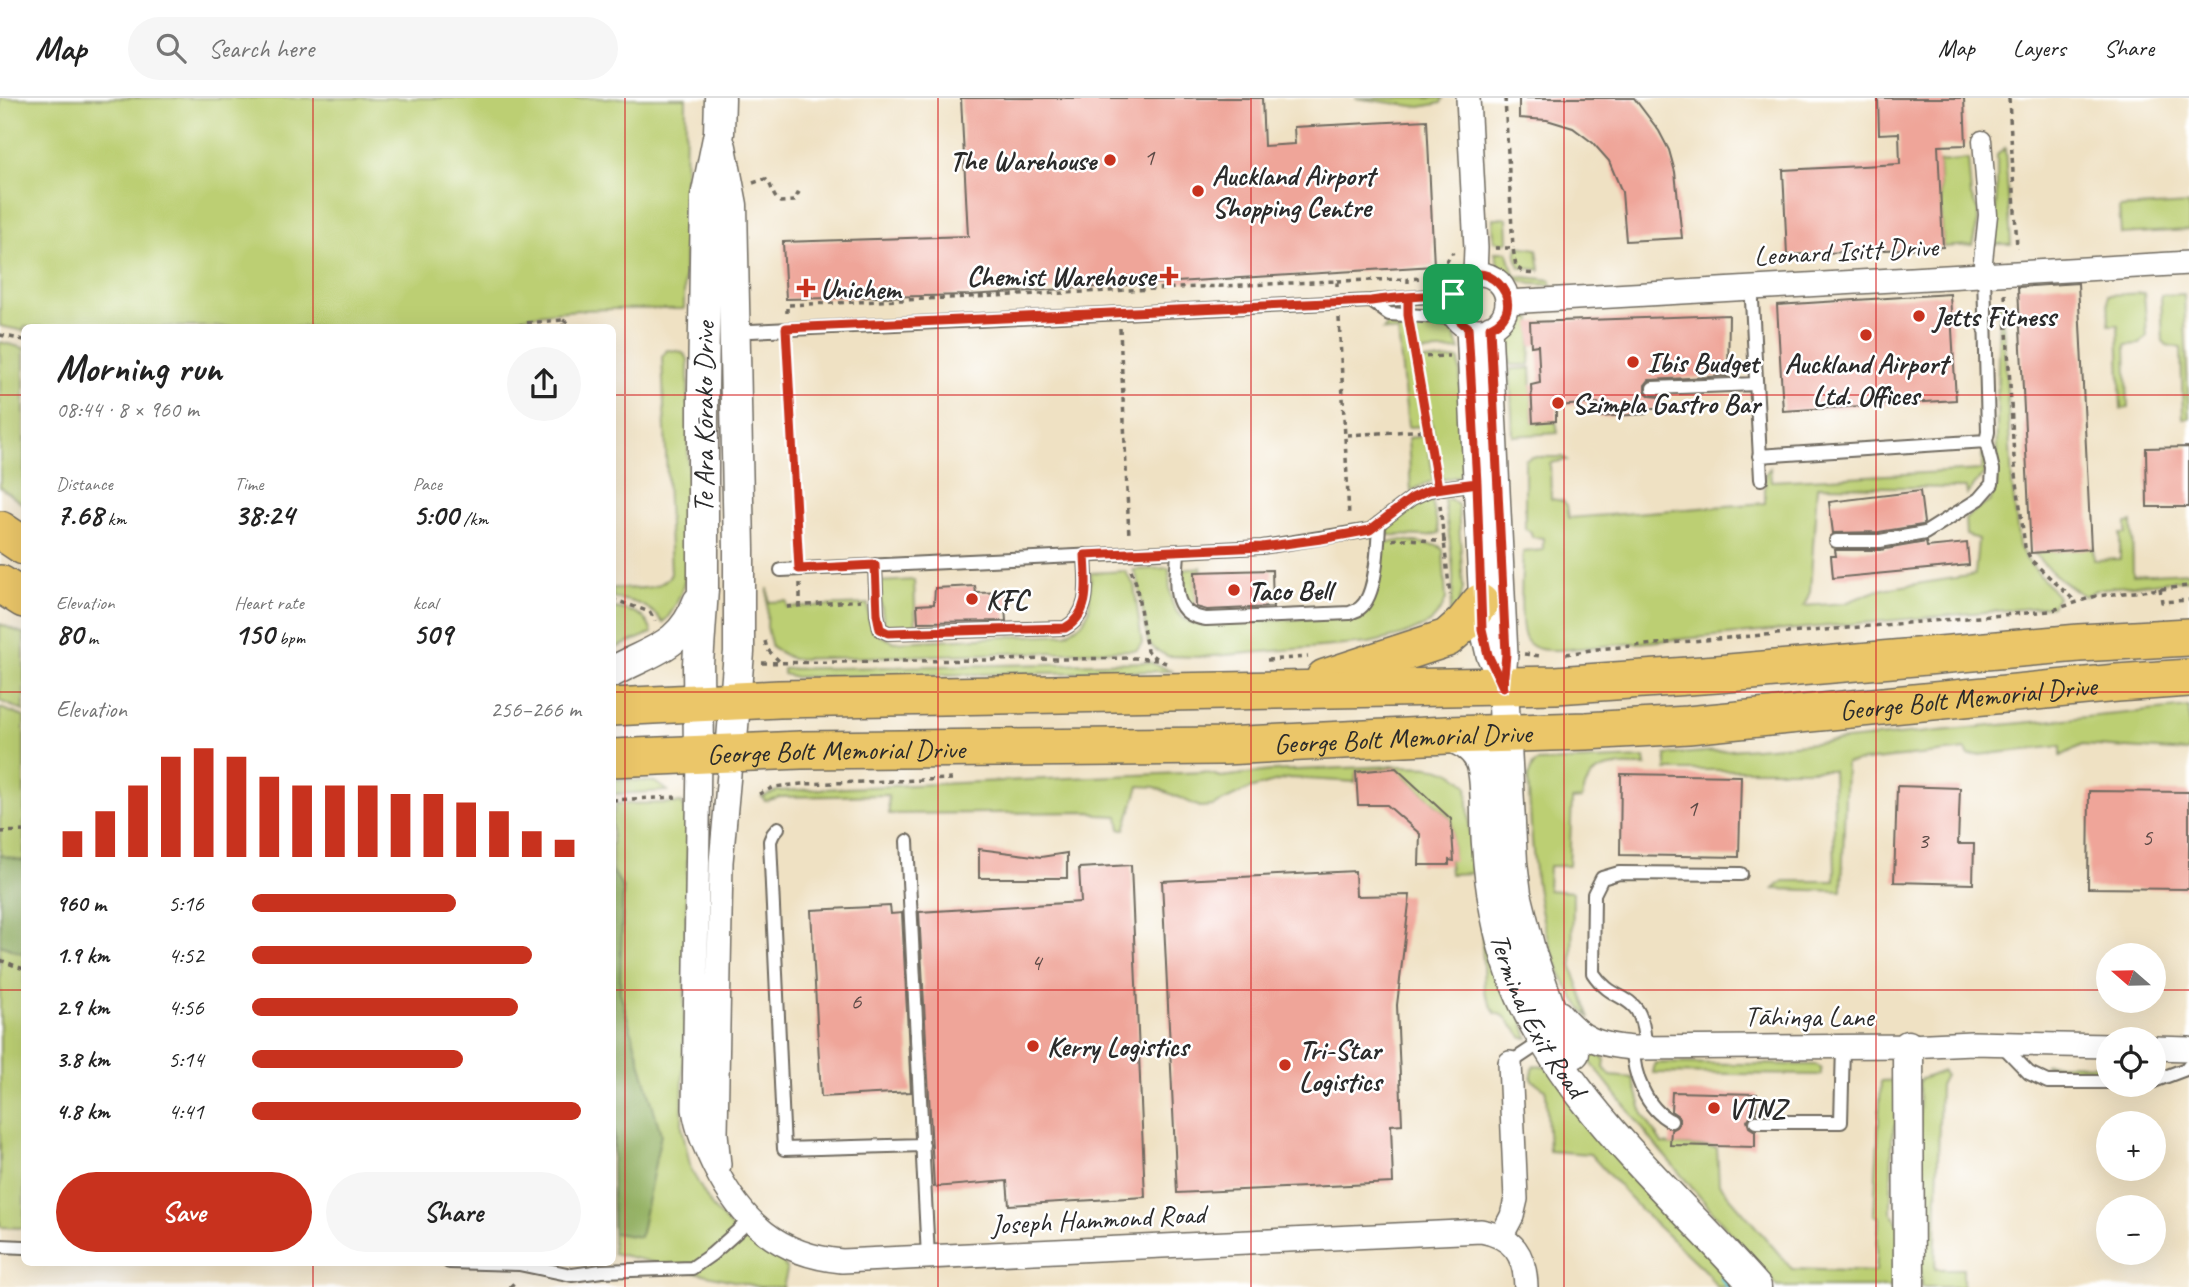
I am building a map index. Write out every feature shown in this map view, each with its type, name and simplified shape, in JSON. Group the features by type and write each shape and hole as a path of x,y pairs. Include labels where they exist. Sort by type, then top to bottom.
{"main road":[{"path":"0,530 21,544"},
{"path":"0,584 21,597"},
{"path":"1288,690 1447,638 1464,623 1465,602"},
{"name":"George Bolt Memorial Drive","path":"616,707 779,699 1288,690 1504,671 1677,677 2079,643 2189,637"},
{"name":"George Bolt Memorial Drive","path":"616,758 1223,746 1447,735 1505,735 1688,725 2117,682 2189,678"}],"street":[{"name":"Te Ara Kōrako Drive","path":"715,754 698,704 703,589 706,197 719,133 720,98"},
{"path":"1468,98 1475,274"},
{"name":"Te Ara Kōrako Drive","path":"715,754 735,702 739,652 732,205 719,133"},
{"path":"1982,140 1988,215 1984,273"},
{"name":"Leonard Isitt Drive","path":"1507,302 2189,263"},
{"path":"1471,324 1502,318 1507,302 1506,293 1497,280 1490,276 1475,274 1461,281 1453,294 1452,302 1471,324 1504,671"},
{"path":"1471,324 1477,483 1465,602 1483,639 1504,671"},
{"path":"616,670 664,647 680,635 692,618 703,589"},
{"name":"Terminal Exit Road","path":"1504,671 1505,735 1516,894 1525,934 1555,1019 1571,1048 1727,1255"},
{"name":"Terminal Exit Road","path":"1447,735 1469,746 1482,763 1489,871 1498,928 1518,991 1543,1041 1563,1071 1613,1130 1756,1287"},
{"name":"Joseph Hammond Road","path":"715,754 721,862 716,1133 717,1156 724,1187"},
{"name":"Joseph Hammond Road","path":"715,754 694,1109 702,1140 724,1187 750,1220 778,1242 810,1256 842,1261 1440,1232 1481,1231 1501,1237"},
{"name":"Tāhinga Lane","path":"1540,979 1571,1026 1583,1036 1606,1045 1639,1048 2000,1043 2096,1046"},
{"path":"1908,1046 1909,1287"},
{"path":"2166,1048 2189,1049"},
{"path":"1510,1063 1516,1199 1501,1237 1514,1246 1524,1264 1526,1287"}],"lane":[{"path":"1836,541 1880,541 1925,533 1979,499 1992,484 1993,470 1986,441 1988,432 1984,273"},
{"path":"751,331 1371,301 1453,294"},
{"path":"1752,300 1760,479"},
{"path":"1371,301 1389,314 1471,324"},
{"path":"1653,388 1756,384"},
{"path":"1759,456 1986,441"},
{"path":"781,570 1262,547 1370,530 1412,498 1438,488 1477,483"},
{"path":"1178,551 1177,592 1180,605 1191,617 1206,619 1350,613 1360,608 1369,595 1377,556 1379,523"},
{"path":"875,565 877,614 880,629 888,633 1065,628 1082,612 1087,597 1085,555"},
{"path":"778,828 770,841 784,1149 923,1145"},
{"path":"907,841 928,1257"},
{"path":"1671,1121 1660,1116 1652,1106 1633,1065 1644,1025 1638,1010 1629,1000 1600,983 1593,973 1594,894 1602,878 1619,873 1741,874"},
{"path":"1510,1063 1543,1041"},
{"path":"2000,1043 2029,1073 2048,1082 2096,1082"},
{"path":"1756,1122 1841,1122 1843,1046"},
{"path":"2166,1076 2186,1069 2189,1065"},
{"path":"529,1266 572,1275 602,1271 692,1268 750,1220"},
{"path":"0,1246 21,1247"}],"path":[{"path":"1505,98 1513,248"},
{"path":"2009,98 2017,248"},
{"path":"800,606 787,305 1408,279"},
{"path":"1337,281 1350,534"},
{"path":"2005,289 2014,458 2025,547 2031,560 2076,602"},
{"path":"1120,312 1132,576 1136,583 1147,651 1158,660 1171,665"},
{"path":"1408,315 1446,541 1465,602"},
{"path":"523,324 552,320 563,320 569,324"},
{"path":"0,335 21,339"},
{"path":"1416,356 1451,355"},
{"path":"1346,435 1428,430"},
{"path":"1565,654 1597,649 2050,611 2096,596 2189,586"},
{"path":"2160,588 2162,602 2189,600"},
{"path":"616,600 650,612 659,629"},
{"path":"1504,671 1548,657"},
{"path":"777,663 1158,660"},
{"path":"759,794 774,787 802,784"},
{"path":"616,800 676,797"},
{"path":"0,832 21,831"},
{"path":"0,960 21,968"}],"green space":[{"path":"0,98 686,98 684,309 559,312 534,315 504,324 21,324 21,330 0,326"},
{"path":"1355,98 1443,98 1441,103 1420,107"},
{"path":"2005,148 2011,244 1994,244 1997,155"},
{"path":"1968,159 1971,196 1978,211 1972,245 1943,247 1939,162"},
{"path":"2189,204 2189,230 2121,234 2119,208"},
{"path":"1493,218 1507,218 1508,241 1505,243 1494,241"},
{"path":"1518,246 1537,249 1540,270 1520,267 1516,257"},
{"path":"1495,252 1507,252 1516,276 1551,280 1551,285 1532,284 1501,274"},
{"path":"2144,293 2147,336 2140,344 2126,345 2128,408 2121,409 2118,325 2109,325 2108,295"},
{"path":"2184,294 2189,418 2183,418 2181,348 2167,345 2163,341 2161,295"},
{"path":"1999,301 2002,301 2012,483 2019,546 2026,559 2058,597 2052,606 1559,650 1537,648 1527,641 1522,625 1523,552 1543,550 1543,538 1532,537 1531,532 1525,529 1525,460 1531,457 1563,457 1567,460 1550,463 1551,499 1563,501 1567,505 1569,518 1765,503 1765,474 1770,468 1771,481 1982,470 1982,455 1987,455 1988,470 1967,494 1966,488 1817,486 1810,592 1804,606 1845,603 1878,590 1975,575 1978,539 1966,535 1965,518 1990,501 1996,486"},
{"path":"1524,317 1532,317 1530,365 1510,365 1509,334"},
{"path":"1394,322 1405,325 1424,426 1408,427 1398,332 1383,330"},
{"path":"1413,322 1452,330 1460,350 1418,352"},
{"path":"0,342 21,347 21,503 0,487"},
{"path":"667,350 677,351 688,360 688,564 680,595 663,623 653,612 641,605 616,599 616,588 652,587 666,580 671,574 662,357"},
{"path":"1459,359 1467,474 1442,480 1420,361"},
{"path":"1531,368 1533,423 1556,421 1558,433 1513,436 1510,369"},
{"path":"1426,436 1434,480 1411,491 1408,438"},
{"path":"1450,499 1458,505 1463,588 1456,615 1447,622 1453,577 1444,500"},
{"path":"1432,501 1439,533 1427,536 1389,535 1387,531 1408,512"},
{"path":"2132,522 2133,575 2189,572 2189,579 2098,589 2084,596 2051,571 2034,553 2093,548 2094,560 2120,559 2120,534 2126,534 2126,523"},
{"path":"1403,540 1439,546 1443,550 1446,599 1430,623 1403,635 1369,643 1201,657 1167,656 1148,643 1138,580 1133,570 1169,568 1170,594 1175,609 1179,615 1195,624 1357,616 1365,610 1375,594 1383,544"},
{"path":"1201,567 1202,572 1195,572 1196,611 1185,597 1183,570"},
{"path":"1125,571 1134,585 1142,643 1137,650 792,659 772,648 767,627 768,588 769,602 787,601 787,607 868,604 870,625 880,636 895,642 1066,634 1083,622 1089,610 1091,573"},
{"path":"914,580 916,630 889,628 884,625 878,582"},
{"path":"616,608 642,617 652,633 616,648"},
{"path":"0,624 21,633 21,710 0,701"},
{"path":"1149,662 1173,671 796,677 783,674 783,669"},
{"path":"2189,707 2187,752 2082,745 2061,756 2061,746 1969,756 1966,750 1846,763 1842,891 1774,889 1783,881 1835,881 1833,770 1666,770 1666,755"},
{"path":"0,708 21,716 21,1228 0,1227"},
{"path":"1645,758 1646,766 1614,766 1597,772 1590,778 1582,799 1572,800 1569,866 1549,866 1548,890 1573,892 1572,968 1590,1018 1571,994 1557,966 1547,936 1535,872 1528,777 1537,762"},
{"path":"1392,766 1442,769 1460,778 1467,786 1472,873 1450,874 1449,860 1453,860 1451,819 1396,768 1356,772 1355,782 1289,778 1249,789 1213,806 1200,807 1155,787 1139,786 1125,829 1120,829 1118,816 1091,812 889,814 888,795 780,797 765,801 762,797 777,791 1204,772 1221,777 1271,771"},
{"path":"616,779 655,782 668,791 616,794"},
{"path":"682,803 688,823 682,1127 691,1170 712,1207 732,1228 763,1251 782,1260 787,1271 783,1287 759,1287 616,1254 616,804"},
{"path":"0,855 21,860 21,953 0,945"},
{"path":"616,876 623,889 620,992 661,1134 640,1237 616,1233"},
{"path":"1480,882 1528,1038 1523,1038 1504,1016 1495,1013 1484,991"},
{"path":"1588,1051 1605,1059 1604,1068 1611,1076 1633,1078 1643,1114 1662,1144 1717,1148 1719,1184 1792,1269 1876,1272 1879,1217 1874,1215 1881,1081 1903,1080 1905,1089 1892,1138 1891,1212 1899,1225 1900,1287 1777,1287 1658,1148 1585,1055"},
{"path":"1655,1063 1817,1065 1821,1068 1821,1075 1653,1073"},
{"path":"1534,1065 1547,1068 1735,1287 1717,1287 1706,1272 1640,1209 1590,1154 1549,1151 1546,1093 1545,1089 1531,1079"},
{"path":"2045,1065 2096,1065 2096,1072 2064,1071"},
{"path":"1943,1071 1945,1075 1940,1085 1935,1269 1963,1269 1963,1287 1921,1287 1919,1080"}],"building":[{"name":"Auckland Airport Shopping Centre","path":"961,98 1262,98 1264,146 1295,144 1294,127 1427,120 1434,266 969,295 786,299 783,242 968,236"},
{"path":"1519,98 1634,98 1659,131 1669,150 1675,172 1682,238 1626,241 1622,192 1609,161 1593,143 1573,128 1547,120 1519,118"},
{"path":"1878,98 1964,98 1966,145 1938,146 1943,247 1787,255 1783,170 1900,164 1899,133 1879,134"},
{"path":"2078,283 2091,549 2031,553 2018,287"},
{"name":"Auckland Airport Ltd. Offices","path":"1950,294 1956,400 1783,411 1777,305"},
{"name":"Ibis Budget","path":"1729,315 1728,376 1649,380 1645,385 1645,392 1659,397 1660,409 1646,409 1646,414 1599,417 1598,403 1556,406 1556,421 1533,423 1531,385 1540,383 1538,345 1531,346 1530,322"},
{"path":"2189,447 2189,507 2147,507 2146,448"},
{"path":"1920,491 1924,523 1922,525 1879,532 1833,533 1829,502"},
{"path":"1926,542 1927,547 1967,543 1969,565 1833,578 1831,556 1836,556 1835,550 1880,550"},
{"name":"Taco Bell","path":"1272,570 1273,607 1207,610 1196,607 1195,572"},
{"name":"KFC","path":"975,586 976,593 1010,592 1010,605 1005,607 1006,621 918,622 917,605 934,604 935,588"},
{"path":"1396,768 1451,819 1454,861 1449,860 1449,865 1419,865 1420,834 1387,805 1358,805 1356,772"},
{"path":"1621,774 1741,776 1739,857 1620,855"},
{"path":"1897,786 1960,788 1958,844 1974,844 1973,884 1894,882"},
{"path":"2089,791 2189,792 2189,889 2088,888"},
{"path":"979,849 1041,857 1067,853 1067,878 979,878"},
{"name":"Kerry Logistics","path":"1131,865 1145,1197 1009,1205 1007,1181 934,1187 919,912 1081,902 1079,868"},
{"name":"Tri-Star Logistics","path":"1355,871 1356,896 1410,895 1397,1005 1402,1124 1391,1125 1393,1183 1177,1193 1162,881"},
{"path":"890,906 891,914 902,913 911,1092 821,1097 811,910"},
{"name":"VTNZ","path":"1672,1092 1757,1094 1756,1113 1747,1121 1749,1127 1755,1131 1755,1147 1670,1145 1671,1130 1678,1126 1680,1121 1671,1111"}],"waterway":[{"path":"1723,1279 1730,1287"}],"place":[{"name":"The Warehouse","path":"1110,160"},
{"name":"Auckland Airport Shopping Centre","path":"1198,191"},
{"name":"Chemist Warehouse","path":"1169,276"},
{"name":"Unichem","path":"806,288"},
{"name":"Jetts Fitness","path":"1919,316"},
{"name":"Auckland Airport Ltd. Offices","path":"1866,335"},
{"name":"Ibis Budget","path":"1633,362"},
{"name":"Szimpla Gastro Bar","path":"1558,403"},
{"name":"Taco Bell","path":"1234,590"},
{"name":"KFC","path":"972,599"},
{"name":"Kerry Logistics","path":"1033,1046"},
{"name":"Tri-Star Logistics","path":"1285,1065"},
{"name":"VTNZ","path":"1714,1108"}],"route":[{"path":"1453,294 1408,297 1408,315 1438,488 1477,483 1483,639 1503,687 1506,654 1490,327 1502,318 1507,302 1503,286 1483,274 1475,274 1461,281 1453,294 1431,295 1387,299 1371,301 786,328 799,569 875,565 877,614 880,629 888,633 1065,628 1082,612 1087,597 1085,555 1262,547 1370,530 1412,498 1429,490 1477,483 1468,327 1456,318 1453,294"}]}
